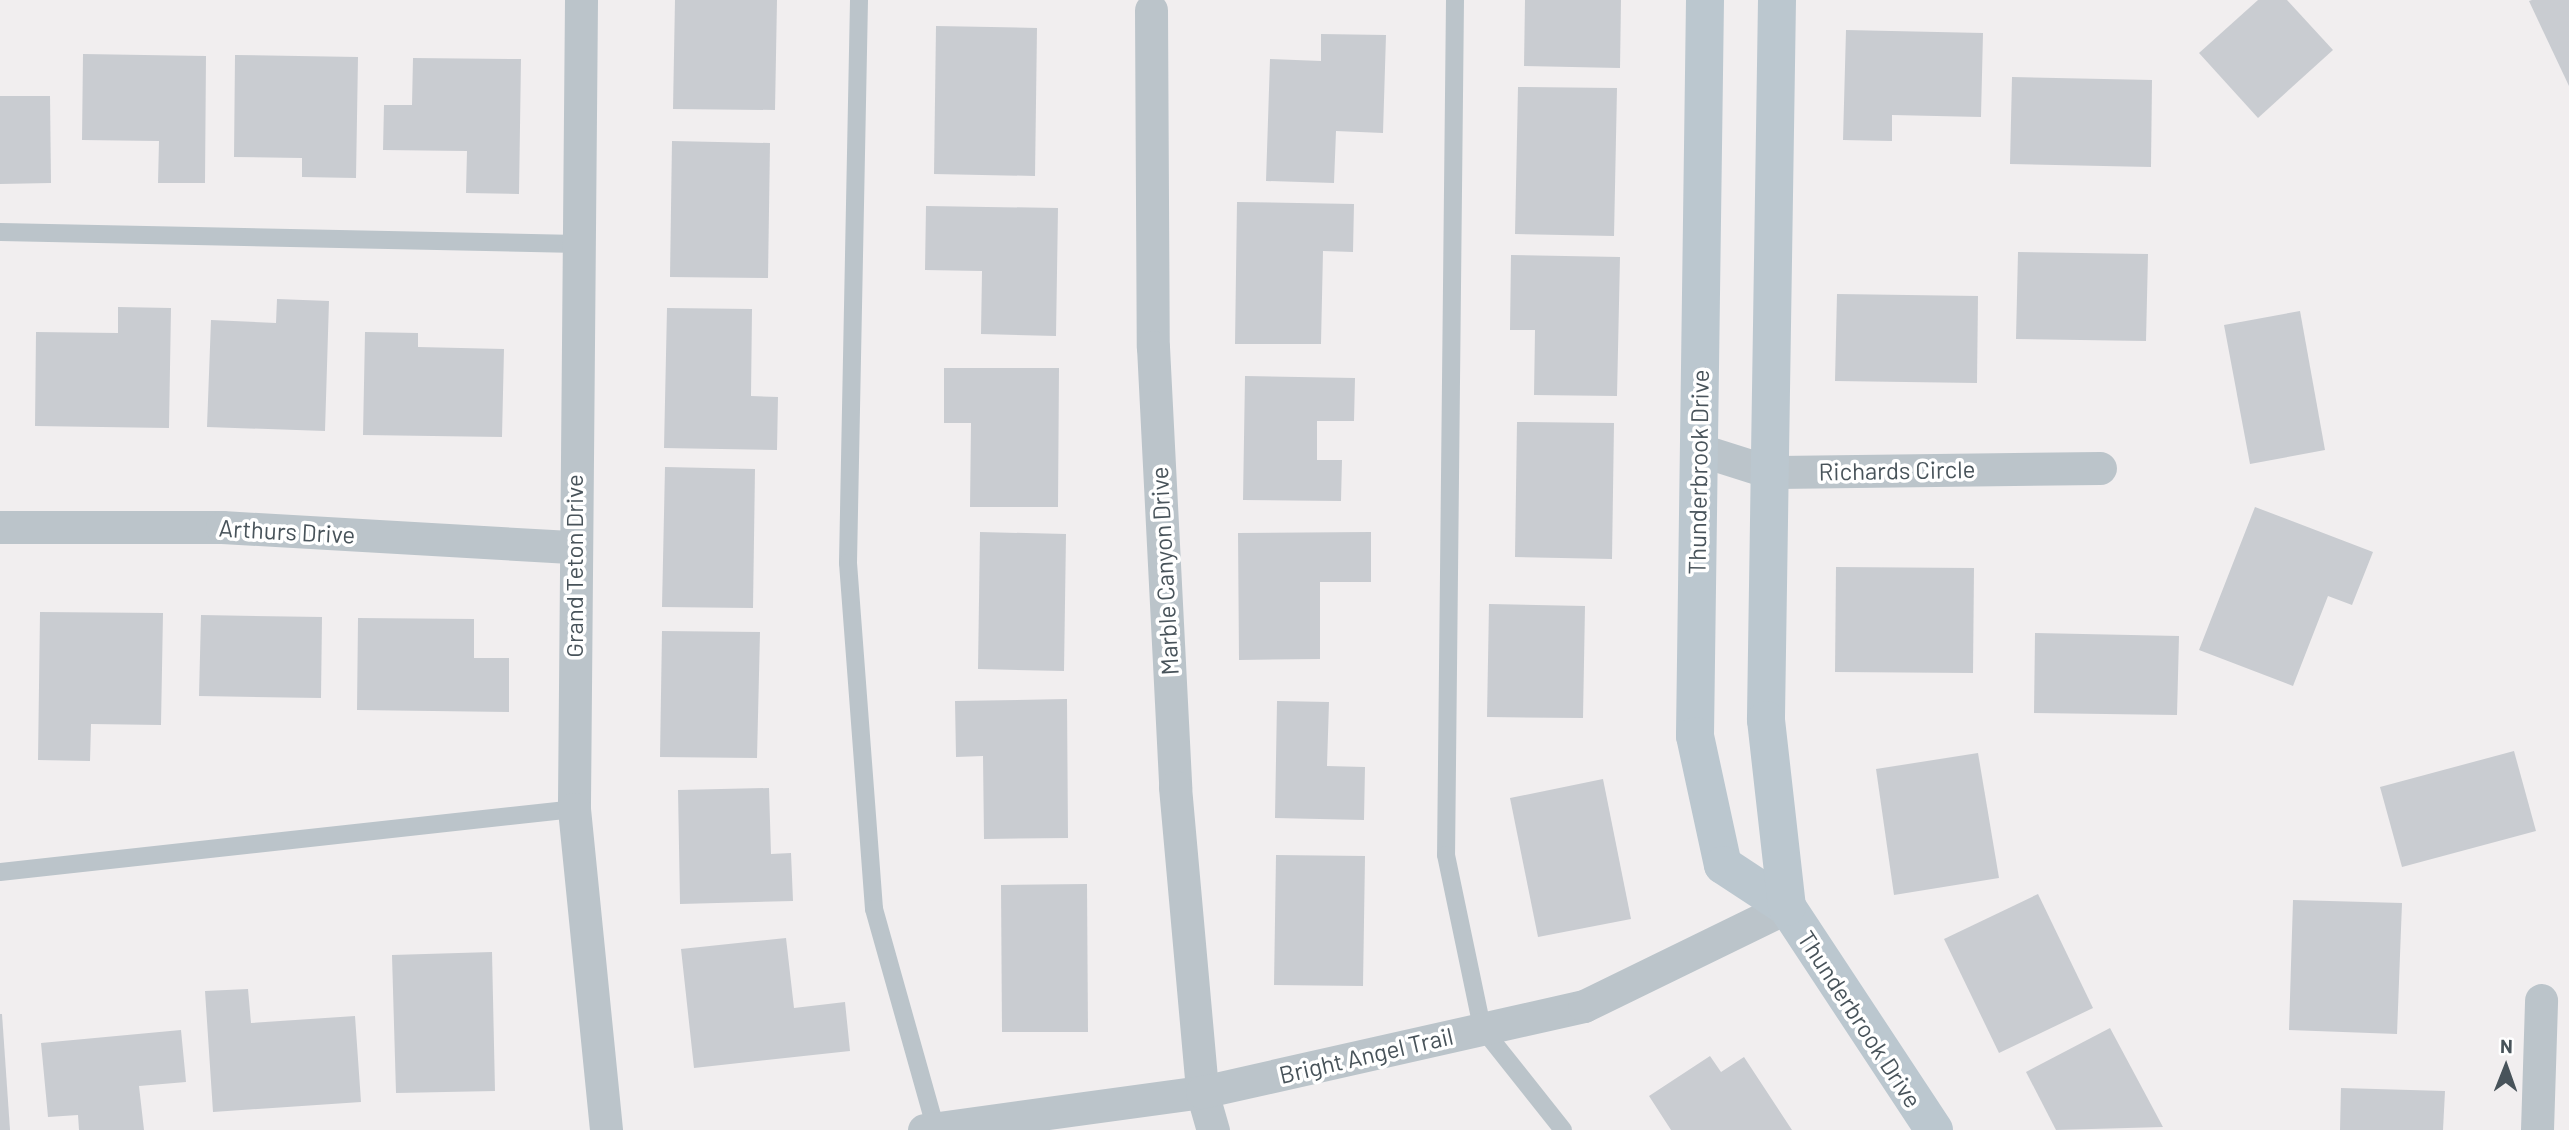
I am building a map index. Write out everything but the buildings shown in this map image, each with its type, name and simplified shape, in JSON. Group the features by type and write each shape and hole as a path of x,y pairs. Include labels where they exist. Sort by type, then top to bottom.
{"street":[{"name":"Grand Teton Drive","path":"581,0 574,547 574,809 606,1130"},
{"name":"Thunderbrook Drive","path":"1705,0 1695,736 1723,865 1787,907 1934,1130"},
{"name":"Thunderbrook Drive","path":"1777,0 1766,720 1787,907"},
{"name":"Marble Canyon Drive","path":"1151,10 1154,360 1175,787 1202,1092 1213,1130"},
{"name":"Richards Circle","path":"1697,449 1770,472 2100,468"},
{"name":"Arthurs Drive","path":"0,527 222,527 574,547"},
{"name":"Bright Angel Trail","path":"932,1129 1202,1092 1584,1006 1787,907"},
{"path":"2537,1130 2541,999"}],"lane":[{"path":"859,0 848,563 874,909 932,1129"},
{"path":"1455,0 1446,855 1482,1028 1563,1130"},
{"path":"0,232 578,244"},
{"path":"0,872 574,809"}]}
